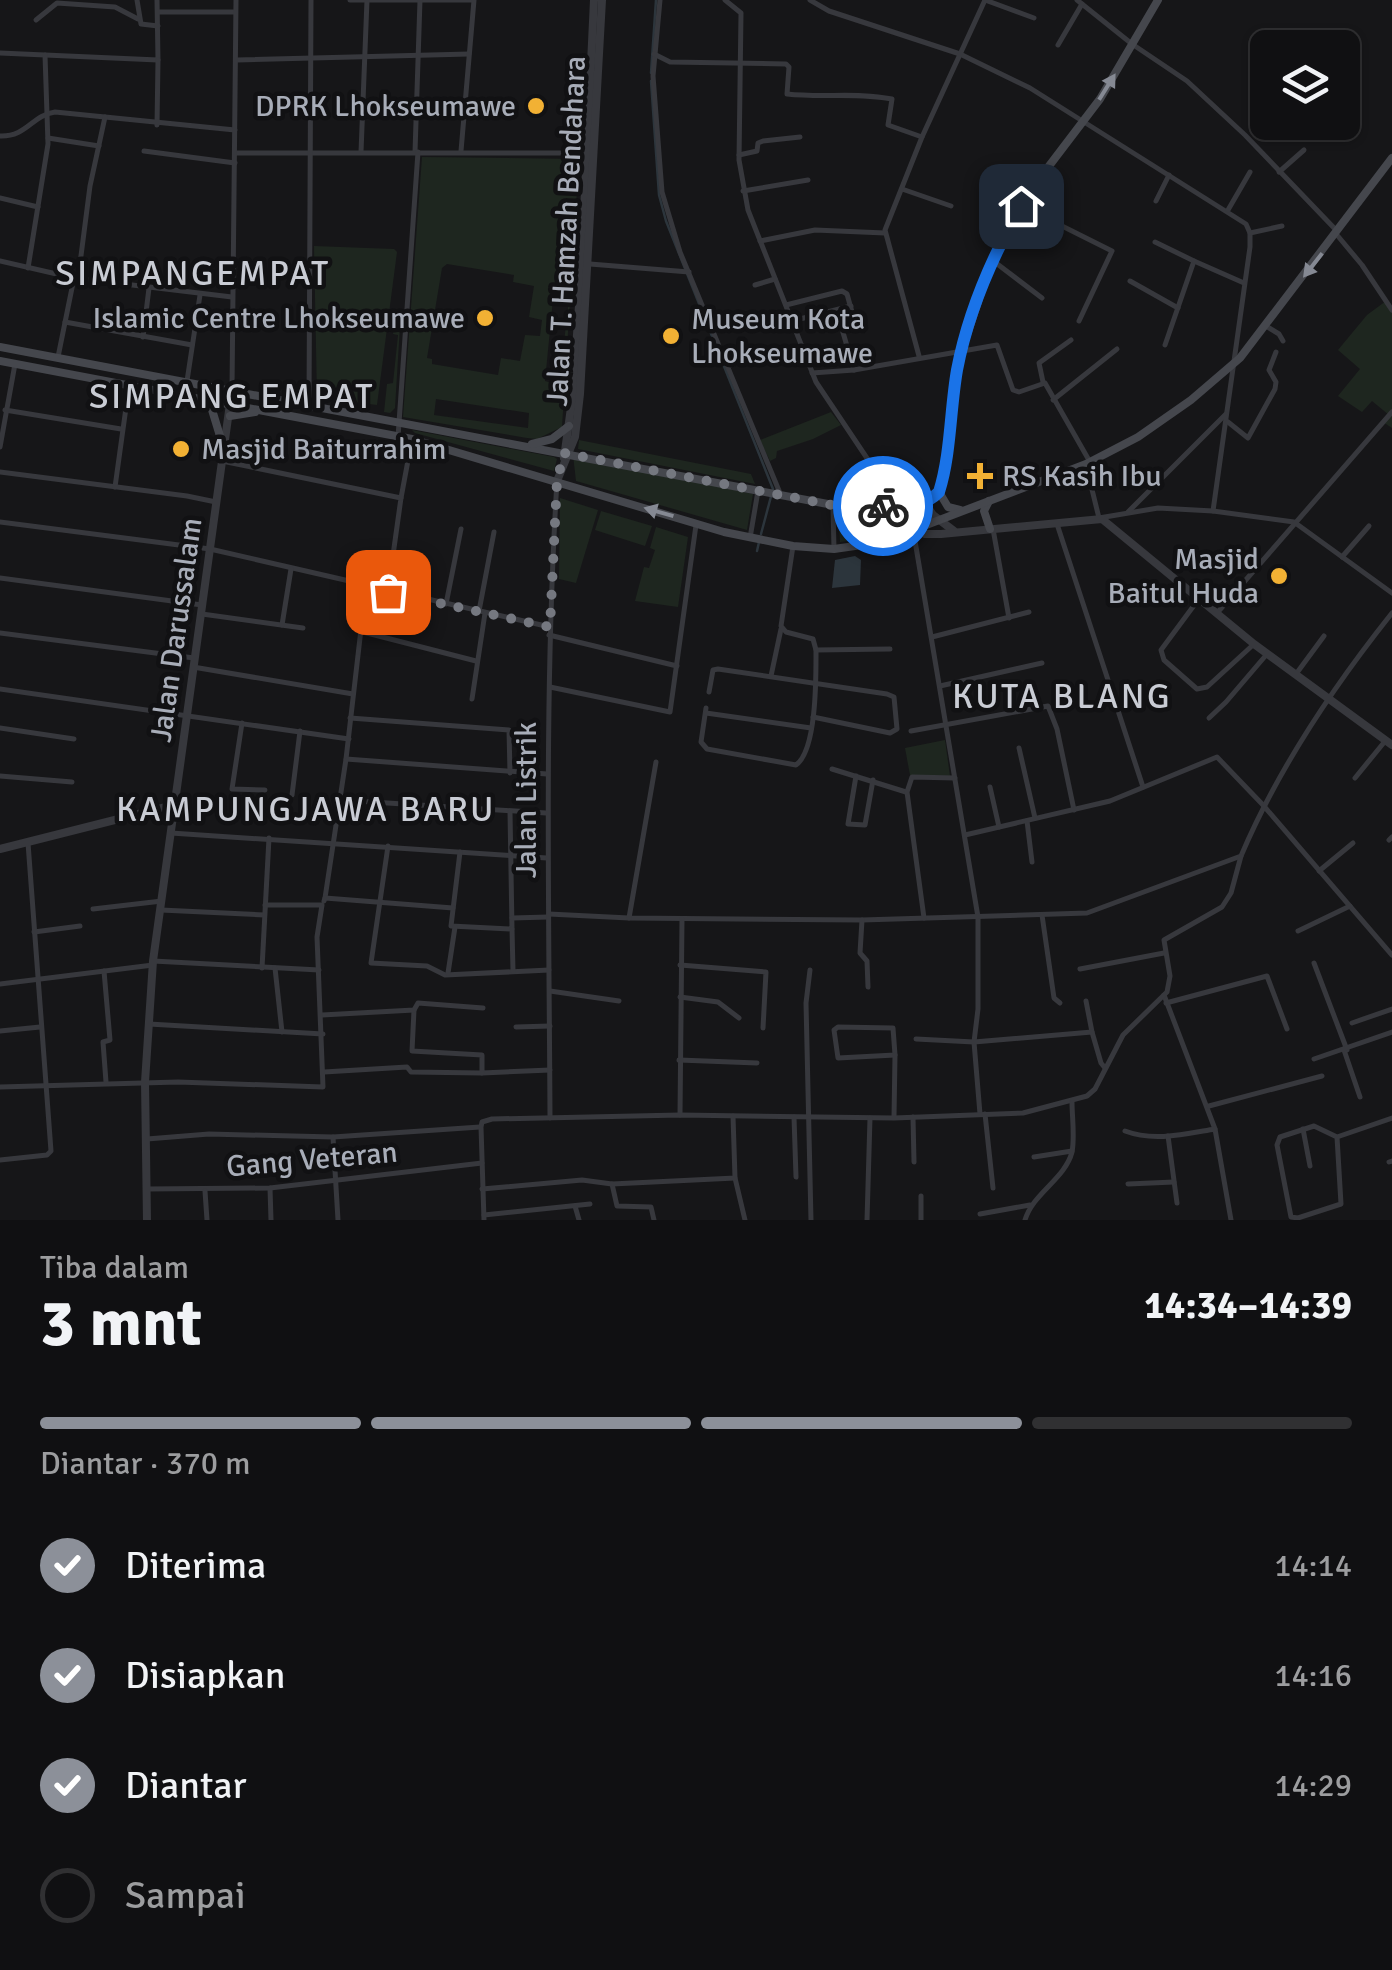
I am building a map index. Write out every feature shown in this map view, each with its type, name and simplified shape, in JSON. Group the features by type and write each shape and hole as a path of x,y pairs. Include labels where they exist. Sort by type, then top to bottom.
{"main road":[{"path":"970,508 948,507 939,492 962,349 992,260 1021,206 1084,120 1158,0"},
{"path":"0,361 412,440 767,542 834,549 876,543 1088,463 1167,418 1234,366 1392,158"},
{"path":"0,346 832,505 918,505"},
{"path":"209,400 224,449"},
{"path":"230,416 242,412 289,414"},
{"path":"522,445 552,438 569,426"},
{"path":"915,528 902,519 904,512 939,492"},
{"path":"989,501 984,511 992,529"},
{"path":"915,528 924,513 918,505"}],"street":[{"path":"137,0 138,19"},
{"path":"157,125 158,0"},
{"path":"232,389 236,0"},
{"path":"309,404 311,0"},
{"path":"350,0 474,0 460,153"},
{"path":"361,152 367,0"},
{"path":"398,437 416,152 420,0"},
{"name":"Jalan T. Hamzah Bendahara","path":"557,481 580,394 590,264 594,0"},
{"name":"Jalan T. Hamzah Bendahara","path":"594,68 602,0"},
{"path":"660,0 653,54 662,192 685,272 780,495"},
{"path":"725,0 741,13 738,60 742,191 812,373 899,506"},
{"path":"810,0 829,12 960,54 1030,88 1246,224 1250,232 1214,511"},
{"path":"919,356 885,233 922,137 985,0 1034,18"},
{"path":"1058,44 1080,2 1187,81 1338,234 1392,310"},
{"path":"36,20 57,3 115,7 146,26 158,26"},
{"path":"158,12 235,12"},
{"path":"0,52 158,60"},
{"path":"236,60 469,54"},
{"path":"653,54 670,62 738,60 788,64 787,94 826,97 860,93 892,99 888,124 922,137"},
{"path":"28,268 48,138 45,55"},
{"path":"0,136 16,136 47,113 235,130"},
{"path":"58,357 106,117"},
{"path":"739,155 758,151 758,144 763,141 800,137"},
{"path":"48,138 99,146"},
{"path":"1279,172 1304,150"},
{"path":"144,151 234,162"},
{"path":"235,153 591,154"},
{"name":"Jalan T. Hamzah Bendahara","path":"566,457 591,154"},
{"path":"1228,210 1250,172"},
{"path":"1156,202 1169,175"},
{"path":"742,191 808,180"},
{"path":"902,189 950,206"},
{"path":"0,198 38,207"},
{"path":"1021,206 1112,252 1080,320"},
{"path":"1250,232 1282,226"},
{"path":"760,241 814,230 885,233"},
{"path":"1155,242 1244,283"},
{"path":"992,260 1042,298"},
{"path":"0,261 76,279 232,297"},
{"path":"1165,345 1194,261"},
{"path":"590,264 685,272"},
{"path":"755,285 775,279"},
{"path":"1130,282 1178,308"},
{"path":"143,337 149,288"},
{"path":"786,305 839,290 846,294 856,323"},
{"path":"187,381 200,295"},
{"path":"792,322 850,306"},
{"path":"712,328 742,320"},
{"path":"65,322 192,345"},
{"path":"1266,326 1279,334 1282,341"},
{"path":"842,329 854,370"},
{"path":"1071,340 1039,364 1043,382 1088,463 1099,518 1254,644 1389,743 1355,778"},
{"path":"812,373 854,370 919,356 998,346 1015,392 1043,382"},
{"path":"1053,400 1117,348"},
{"path":"1228,422 1248,438 1275,389 1276,382 1269,370 1276,352"},
{"path":"728,366 748,358"},
{"path":"0,447 4,405 15,364"},
{"path":"114,487 129,385"},
{"name":"Jalan Darussalam","path":"147,1220 145,1082 153,963 232,389"},
{"path":"4,405 121,429"},
{"path":"1128,512 1228,412"},
{"path":"1217,613 1392,412"},
{"path":"388,592 412,440"},
{"path":"222,461 401,498"},
{"path":"0,472 216,502"},
{"name":"Jalan Listrik","path":"550,1118 546,813 557,481"},
{"path":"751,538 760,491"},
{"path":"832,505 834,549"},
{"path":"918,505 958,532"},
{"path":"915,528 925,534 1099,518 1158,508 1214,511 1294,522 1392,593"},
{"path":"0,522 210,549 550,627"},
{"path":"550,687 667,713 672,710 697,522"},
{"path":"1056,522 1143,786"},
{"path":"1342,557 1370,526"},
{"path":"915,528 978,917 974,1042 993,1188"},
{"path":"446,604 461,529"},
{"path":"992,529 1009,618"},
{"path":"472,699 494,532"},
{"path":"771,676 793,546"},
{"path":"282,625 291,568"},
{"path":"0,578 303,628"},
{"path":"0,1087 145,1082 324,1085 317,937 349,738 366,586"},
{"path":"1198,600 1161,650 1164,660 1197,688 1207,687 1254,644"},
{"path":"932,636 1029,612"},
{"path":"1232,1220 1208,1106 1165,999 1170,983 1162,944 1166,937 1228,900 1263,805 1330,699 1392,613"},
{"path":"781,626 786,632 813,639 816,650 811,728 804,758 796,766 702,746 706,710 811,728"},
{"path":"0,632 194,663 352,694"},
{"path":"362,632 476,661"},
{"path":"549,636 676,666"},
{"path":"1296,675 1324,636"},
{"path":"816,650 890,649"},
{"path":"1209,718 1267,654"},
{"path":"940,686 1042,662"},
{"path":"709,692 713,670 816,682 894,697 897,729 890,733 812,717"},
{"path":"0,689 349,738"},
{"path":"912,731 1048,706 1057,729 1074,810"},
{"path":"350,718 509,730 510,773"},
{"path":"242,724 232,789 264,790"},
{"path":"0,728 74,739"},
{"path":"292,795 300,731"},
{"path":"1019,748 1035,819"},
{"path":"965,835 1110,801 1217,757 1392,955"},
{"path":"346,759 547,774"},
{"path":"629,918 656,762"},
{"path":"832,769 907,792"},
{"path":"0,776 72,782"},
{"path":"856,776 848,824 865,825 873,780"},
{"path":"924,918 907,792 912,777 956,778"},
{"path":"990,787 999,827"},
{"path":"340,800 546,813"},
{"path":"0,848 174,805"},
{"path":"510,812 514,856 513,971"},
{"path":"1026,821 1032,862"},
{"path":"170,833 547,858"},
{"path":"262,968 269,838"},
{"path":"0,1160 50,1154 28,842"},
{"path":"1318,871 1354,843"},
{"path":"388,846 371,963 426,966 448,975 550,970"},
{"path":"460,852 450,924 512,930"},
{"path":"512,918 549,915 862,920 1093,912 1242,856"},
{"path":"265,905 323,902 453,908"},
{"path":"94,909 161,906 264,915"},
{"path":"1298,931 1350,906"},
{"path":"1042,915 1054,998 1060,1003"},
{"path":"680,1115 682,919"},
{"path":"862,920 860,952 866,961 868,987"},
{"path":"34,932 80,926"},
{"path":"448,975 456,927"},
{"path":"1080,969 1164,953"},
{"path":"1314,962 1360,1097"},
{"path":"0,984 153,963 319,970"},
{"path":"680,965 766,972 763,1028"},
{"path":"275,968 282,1032"},
{"path":"810,970 806,1003 811,1220"},
{"path":"104,971 110,1040 103,1042 106,1083"},
{"path":"590,1204 483,1219 482,1122 680,1115 894,1118 1023,1113 1072,1102 1091,1093 1130,1026 1165,999 1267,976 1287,1029"},
{"path":"550,991 619,1001"},
{"path":"680,997 718,1002 739,1018"},
{"path":"1086,1001 1101,1063 1106,1068"},
{"path":"482,1073 482,1055 412,1051 418,1002 483,1008"},
{"path":"1352,1023 1392,1009"},
{"path":"322,1015 414,1010"},
{"path":"149,1024 323,1034"},
{"path":"516,1028 550,1026"},
{"path":"0,1031 40,1027"},
{"path":"894,1118 895,1055 893,1028 834,1030 834,1054 838,1058 895,1055"},
{"path":"916,1039 974,1042 1092,1032"},
{"path":"1314,1059 1392,1032"},
{"path":"679,1060 757,1063"},
{"path":"324,1072 407,1067 411,1072 550,1070"},
{"path":"1208,1106 1322,1076"},
{"path":"1025,1220 1030,1205 1054,1179 1072,1150 1072,1102"},
{"path":"733,1116 735,1178 745,1220"},
{"path":"794,1117 796,1177"},
{"path":"913,1117 914,1162"},
{"path":"868,1220 870,1118"},
{"path":"1337,1137 1340,1204 1294,1219 1278,1145 1280,1137 1314,1126 1337,1137 1392,1118"},
{"path":"144,1139 209,1134 333,1137 481,1127"},
{"path":"1303,1129 1310,1166"},
{"path":"1126,1131 1168,1136 1215,1130"},
{"path":"1168,1136 1177,1203"},
{"path":"333,1137 338,1220"},
{"path":"1034,1158 1072,1150"},
{"name":"Gang Veteran","path":"146,1188 270,1188 482,1164"},
{"path":"482,1190 582,1180 612,1184 735,1178"},
{"path":"1128,1184 1174,1182"},
{"path":"612,1184 617,1206 651,1206 654,1220"},
{"path":"270,1188 271,1220"},
{"path":"205,1191 207,1220"},
{"path":"921,1196 921,1220"},
{"path":"980,1214 1030,1205"},
{"path":"576,1206 580,1220"}],"shaded area":[{"path":"422,157 579,159 562,427 537,439 403,417","holes":["447,264 514,275 513,282 534,286 529,317 542,320 540,336 525,335 520,361 501,358 498,375 432,364 432,359 427,358 442,268","554,289 570,291 559,385 545,381","436,399 529,413 528,428 434,415"]},
{"path":"314,246 397,252 377,405 317,397"},
{"path":"1386,301 1392,308 1392,428 1383,422 1389,415 1372,401 1362,412 1338,396 1360,369 1338,350 1367,315"},
{"path":"394,326 400,326 395,408 390,413 384,412 387,384 393,383 398,335 393,334"},
{"path":"831,412 841,425 777,451 776,458 770,461 760,440"},
{"path":"412,430 554,457 557,459 554,471"},
{"path":"579,440 751,474 755,484 578,449"},
{"path":"573,455 753,494 747,530 576,481"},
{"path":"560,498 598,510 576,583 559,579"},
{"path":"601,511 652,526 645,546 595,530"},
{"path":"838,511 887,515 897,526 885,536 840,542"},
{"path":"656,527 688,537 678,607 635,601 644,567 649,568 655,550 650,548"},
{"path":"855,556 861,560 860,585 832,588 835,560"},
{"path":"945,740 950,776 910,775 905,748"}],"waterway":[{"path":"651,73 656,0"},
{"path":"651,81 659,195 666,221 773,489 761,534"},
{"path":"757,551 759,542"}],"way so far":[{"path":"388,592 550,627 557,481 564,453 832,505 883,506"}],"place":[{"name":"DPRK Lhokseumawe","path":"536,106"},
{"name":"Islamic Centre Lhokseumawe","path":"485,318"},
{"name":"Museum Kota Lhokseumawe","path":"671,336"},
{"name":"Masjid Baiturrahim","path":"181,449"},
{"name":"RS Kasih Ibu","path":"980,476"},
{"name":"Masjid Baitul Huda","path":"1279,576"}],"district":[{"name":"SIMPANGEMPAT","path":"193,273"},
{"name":"SIMPANG EMPAT","path":"232,396"},
{"name":"KUTA BLANG","path":"1062,696"},
{"name":"KAMPUNGJAWA BARU","path":"306,809"}],"route":[{"path":"883,506 925,504 939,492 957,370 969,323 992,260 1021,206"}]}
